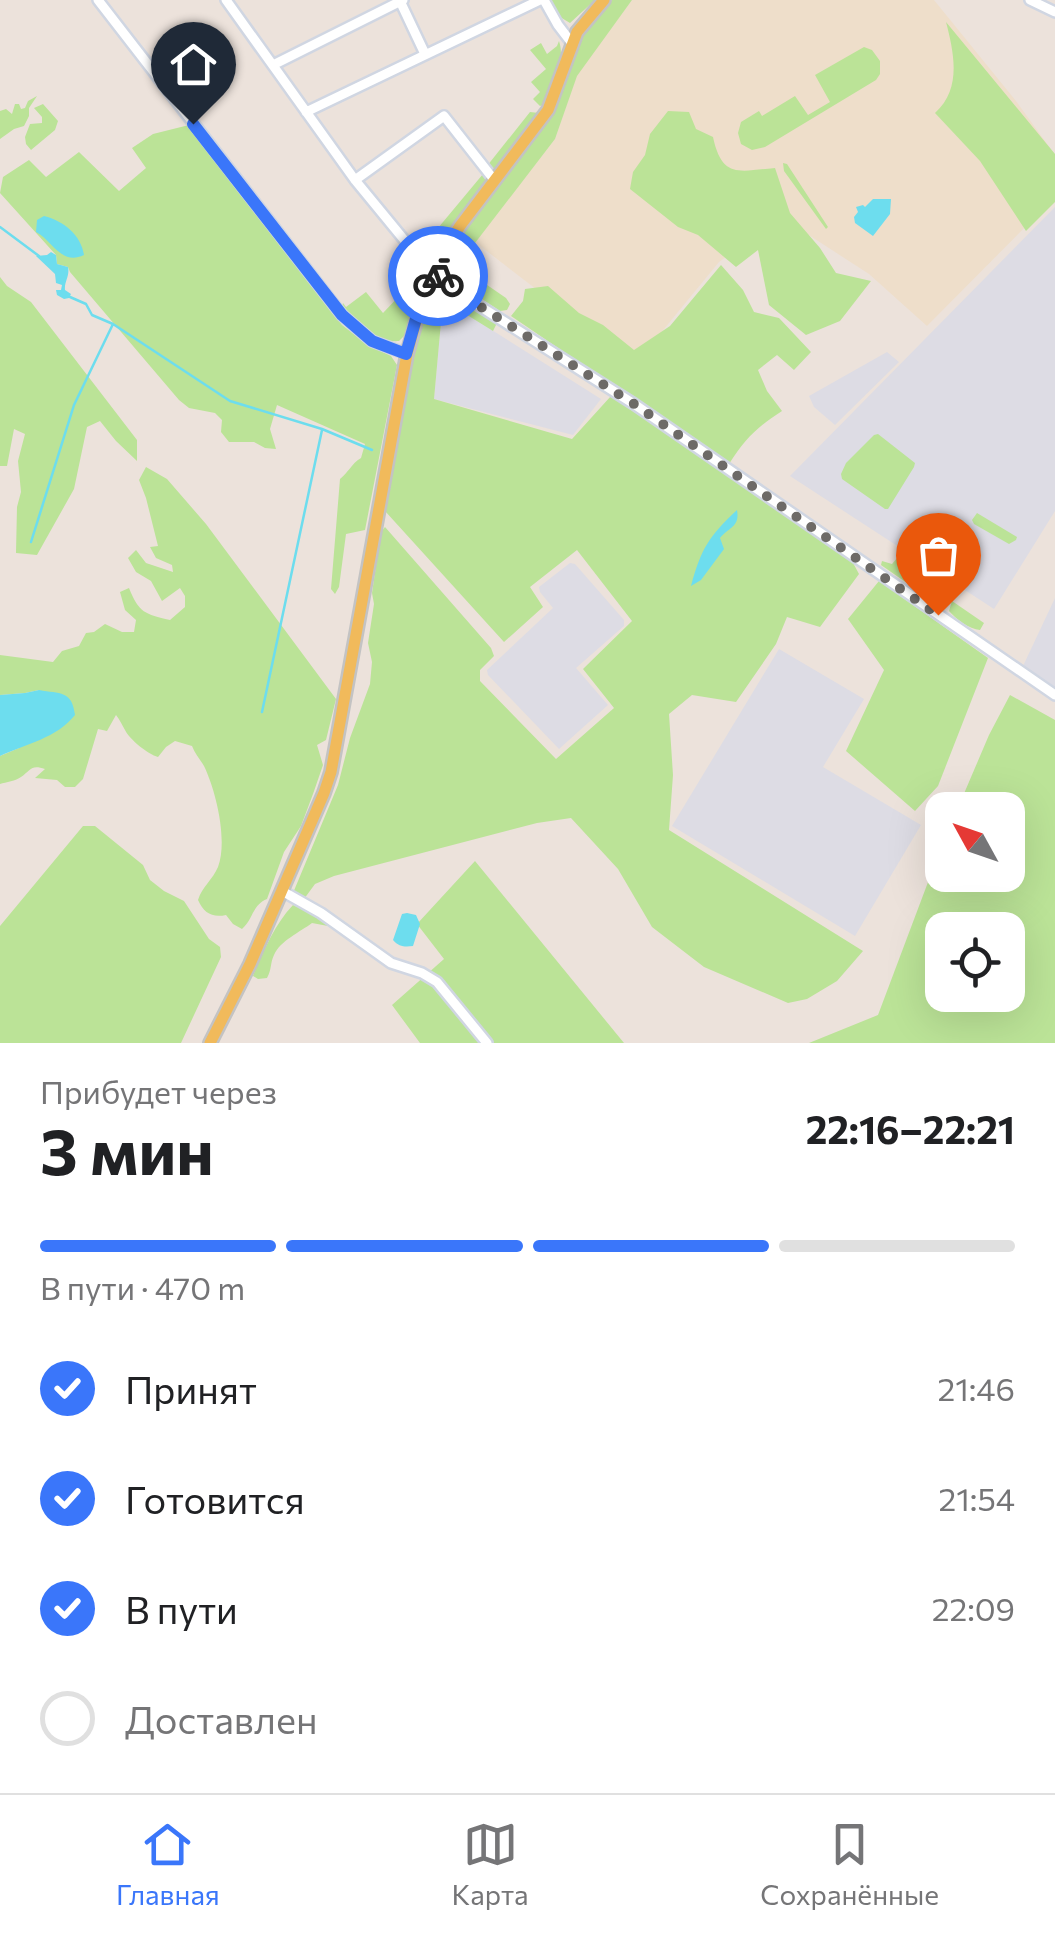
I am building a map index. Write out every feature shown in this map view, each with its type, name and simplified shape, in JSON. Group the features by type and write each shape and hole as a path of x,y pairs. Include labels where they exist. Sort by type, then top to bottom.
{"main road":[{"path":"210,1043 282,892 331,772 406,354 419,308 454,234 548,110 571,42 604,0"}],"street":[{"path":"98,0 342,315 372,341 406,354"},
{"path":"226,0 355,180 433,272 459,293 634,404 1055,695"},
{"path":"306,112 542,0 571,42"},
{"path":"1030,0 1055,12"},
{"path":"272,65 401,1 425,54"},
{"path":"355,180 444,116 495,181"},
{"path":"282,892 321,913 391,963 437,982 487,1043"}],"shaded area":[{"path":"632,0 934,0 1055,155 1055,197 927,326 869,274 781,217 719,262 632,368 475,242 555,139 577,74"},
{"path":"1055,207 1055,511 994,609 790,476"},
{"path":"443,299 601,399 573,435 434,399"},
{"path":"887,352 899,362 835,425 814,407 809,396"},
{"path":"570,563 624,620 624,626 576,668 608,705 559,749 487,670 553,608 539,587"},
{"path":"1055,598 1055,688 1023,666"},
{"path":"779,649 864,699 823,767 921,825 855,936 672,826"}],"green space":[{"path":"549,0 595,0 570,23 560,17"},
{"path":"612,0 632,0 577,76 555,139 462,260 467,266 465,273 449,279 441,269 445,256 553,112 581,36"},
{"path":"946,22 1055,154 1055,202 1026,231 980,161 935,113 949,93 954,70"},
{"path":"559,41 557,72 545,104 540,106 533,99 540,92 531,82 546,69 530,50 541,43 547,54"},
{"path":"864,47 872,50 880,61 876,80 765,147 752,150 741,144 741,122 759,111 762,116 795,96 808,115 830,102 815,75"},
{"path":"37,96 24,126 0,139 0,111 6,109 12,114 15,104 25,108"},
{"path":"43,104 58,121 55,130 31,150 25,137 30,124 42,123 34,108"},
{"path":"668,111 689,112 696,129 713,137 727,166 742,171 775,168 790,213 836,273 871,281 840,321 806,335 769,305 758,250 736,267 698,235 678,227 630,189 650,134"},
{"path":"530,112 539,113 497,168 491,169 487,166"},
{"path":"189,125 342,325 368,345 391,356 397,365 365,530 346,534 335,594 331,589 340,479 361,458 365,444 277,405 270,429 276,449 254,442 229,442 221,432 222,420 215,413 189,408 179,400 68,267 57,264 56,255 0,193 3,177 29,160 46,177 79,152 119,191 146,168 132,148 153,134"},
{"path":"783,163 787,164 826,229 784,171"},
{"path":"483,174 486,183 450,229 432,260 423,260 413,249 428,240"},
{"path":"721,265 743,290 754,312 779,318 811,352 794,370 777,355 758,370 782,411 752,434 729,464 511,316 523,301 525,289 548,286 579,313 603,325 634,350 670,326"},
{"path":"423,271 406,334 399,341 375,335 342,307 366,292 383,313"},
{"path":"474,276 506,298 510,304 507,310 500,311 462,286"},
{"path":"0,277 31,302 137,440 137,461 100,421 87,427 74,489 37,555 16,553 21,492 18,461 25,434 14,429 7,466 0,466"},
{"path":"441,285 497,323 493,331 443,300 434,399 572,439 611,396 852,561 859,574 820,627 787,617 776,644 736,702 692,695 669,714 673,775 669,830 863,951 837,981 807,999 788,1003 704,967 652,927 618,869 571,818 537,823 334,876 315,884 304,899 293,893 338,785 370,684 372,593 385,527 491,648 494,656 480,670 480,681 556,759 614,708 583,669 632,621 577,550 530,587 543,607 504,642 385,511 416,345 432,291"},
{"path":"878,434 915,463 888,509 842,479 841,474 846,463"},
{"path":"146,467 167,479 206,524 336,699 326,740 317,745 323,765 301,826 284,852 267,899 258,905 242,929 226,915 209,914 198,900 218,867 222,843 213,789 192,746 175,741 158,757 131,738 116,715 107,731 98,729 83,779 75,787 35,778 45,769 37,767 16,780 0,784 0,756 19,748 39,690 0,695 0,655 53,662 62,651 79,646 86,633 105,624 122,632 134,632 136,620 125,610 120,592 129,588 140,608 154,616 170,620 185,607 180,588 162,601 151,581 136,572 128,558 136,550 146,563 173,572 172,565 156,558 150,547 158,546 139,480"},
{"path":"977,513 1017,537 1016,540 1009,544 974,524"},
{"path":"903,551 916,559 908,571 947,598 943,604 937,604 881,565 882,561 892,564"},
{"path":"879,581 988,658 938,786 932,792 925,792 925,800 915,811 846,751 884,670 848,619"},
{"path":"952,601 984,623 980,630 967,626 949,611"},
{"path":"1010,695 1055,720 1055,1043 809,1043 878,1015 925,890 1025,892 1025,792 965,792"},
{"path":"83,826 95,826 143,865 150,880 184,901 209,939 220,947 221,957 181,1043 0,1043 0,926"},
{"path":"475,861 624,1043 420,1043 392,1005 444,959 417,924"},
{"path":"293,905 329,924 312,923 285,941 274,955 267,978 258,979 253,976 266,946"}],"water":[{"path":"873,199 891,199 890,214 873,236 855,223 854,217 856,207 865,207"},
{"path":"44,216 70,230 84,255 63,255 36,232 37,220"},
{"path":"51,252 56,255 57,264 68,267 65,290 71,294 69,298 57,295 56,290 61,290 62,285 56,283 55,274 36,256"},
{"path":"737,510 735,523 720,538 724,549 701,580 691,586 707,544"},
{"path":"39,690 68,697 75,715 50,735 0,756 0,695"},
{"path":"402,914 416,915 420,924 413,946 402,946 393,940"}],"waterway":[{"path":"0,227 39,256"},
{"path":"70,297 86,304 92,315 113,324 230,401 322,429 372,450"},
{"path":"31,542 74,405 113,324"},
{"path":"262,712 322,430"}],"way so far":[{"path":"438,276 634,404 938,615"}],"route":[{"path":"193,124 342,315 372,341 406,354 425,289 433,272 438,276"}]}
